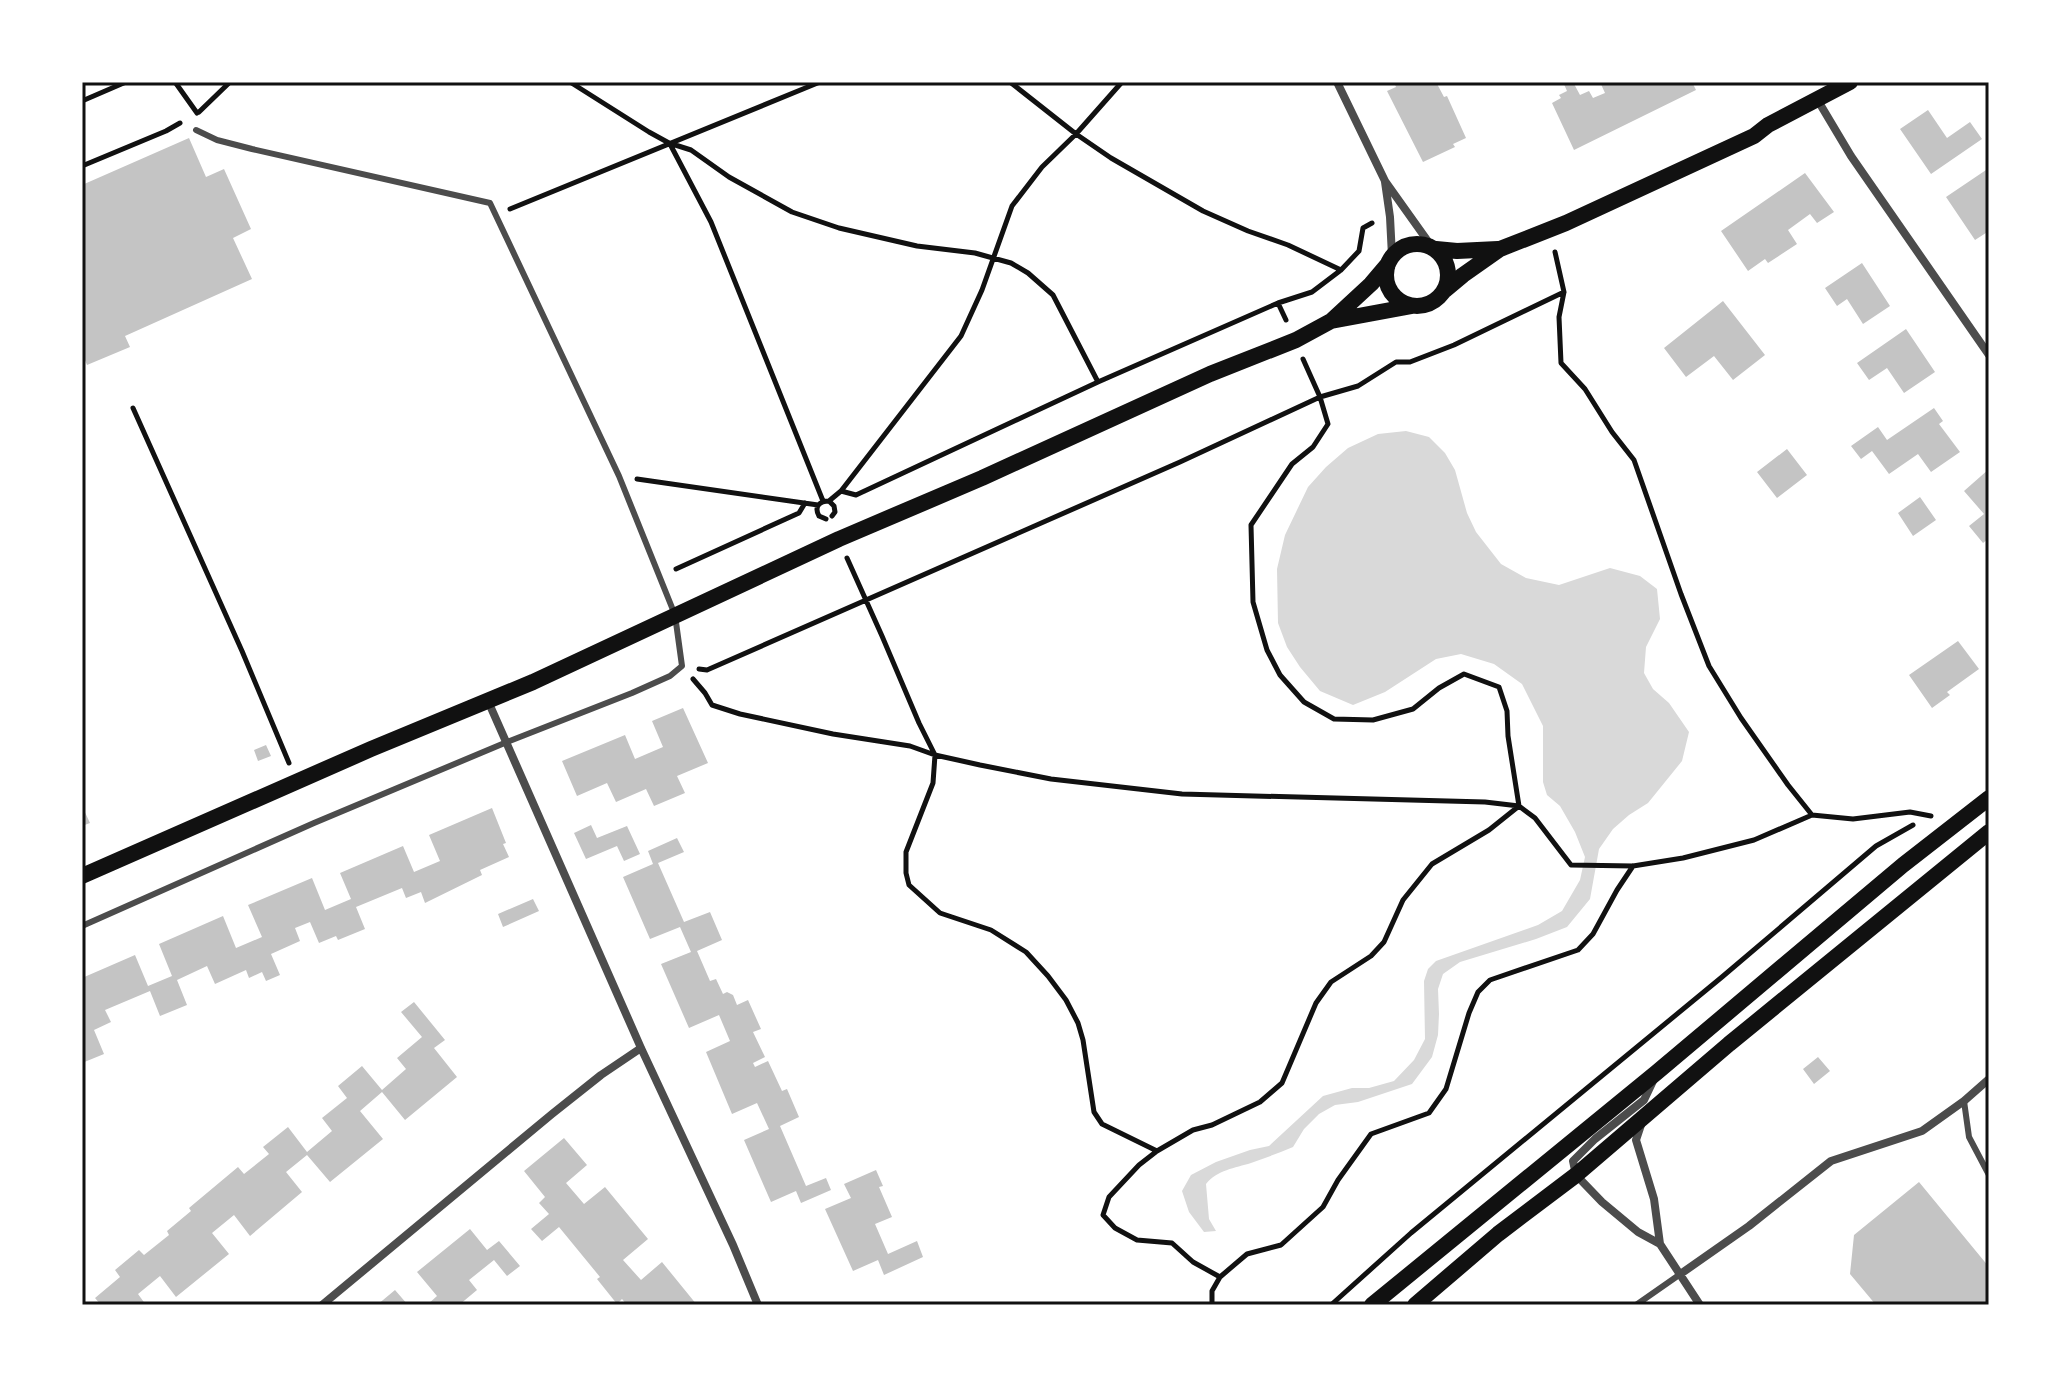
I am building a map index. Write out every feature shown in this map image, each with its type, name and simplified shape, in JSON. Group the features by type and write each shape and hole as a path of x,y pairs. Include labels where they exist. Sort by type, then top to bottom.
{"main road":[{"path":"1331,321 1428,304 1500,249 1754,136 1768,125 1850,82"},
{"path":"82,876 488,701 797,558 1210,374 1296,340 1331,321 1371,284 1400,248 1421,244 1457,251 1500,249"},
{"path":"1434,248 1442,256 1449,272 1445,290"},
{"path":"1390,260 1386,273 1390,291 1396,298 1414,306"},
{"path":"1372,1305 1656,1073 1891,875 1989,798"},
{"path":"1415,1305 1989,832"}],"street":[{"path":"1337,82 1385,181 1434,248"},
{"path":"1817,99 1851,156 1989,355"},
{"path":"1385,181 1390,217 1390,260"},
{"path":"488,701 758,1305"},
{"path":"322,1305 564,1104 641,1048"},
{"path":"1656,1073 1644,1100 1573,1161 1576,1175 1602,1202 1638,1232 1660,1244"},
{"path":"1679,1275 1749,1226 1831,1161 1922,1131 1989,1079"},
{"path":"1644,1116 1636,1140 1654,1199 1660,1244 1700,1305"}],"lane":[{"path":"82,926 314,823 632,693 670,676 682,666 675,615 619,476 490,203 252,149 217,140 196,130"},
{"path":"1964,1101 1969,1137 1986,1164 1989,1175"},
{"path":"1636,1305 1679,1275"}],"path":[{"path":"82,101 126,82"},
{"path":"175,82 193,106"},
{"path":"82,166 166,131 197,113 230,82"},
{"path":"570,82 649,132 691,150 729,177 792,212 839,228 917,246 975,253 1020,268 1053,295 1098,382"},
{"path":"495,215 820,82"},
{"path":"841,491 856,495 1098,382 1278,303 1312,292 1341,270 1203,211 1111,158 1010,82"},
{"path":"619,476 805,503 823,502 841,491 961,336 1012,206 1042,167 1122,82"},
{"path":"669,143 711,222 823,502"},
{"path":"1543,231 1557,255 1564,292 1559,317 1561,363 1585,389 1634,460 1709,666 1741,718 1812,815"},
{"path":"682,666 707,670 1180,462 1320,397 1358,386 1396,362 1410,362 1454,345 1564,292"},
{"path":"1296,340 1328,424 1313,447 1292,464 1251,525 1253,602 1267,650 1280,675 1304,702 1334,719 1373,720 1413,709 1439,688 1464,674 1499,687 1507,711 1519,806"},
{"path":"133,408 242,651 296,783"},
{"path":"659,576 799,513 805,503"},
{"path":"864,599 935,755 933,783 906,852 909,885 940,913 991,930 1026,952 1066,1000 1078,1023 1094,1112 1102,1124 1157,1151"},
{"path":"682,666 712,705 740,714 910,746 935,755 1051,779 1182,794 1318,796 1519,806 1535,818 1571,865 1633,866 1683,858 1754,840 1812,815 1853,819 1910,812 1934,816 1876,846 1411,1233 1331,1305"},
{"path":"1220,1277 1193,1262 1172,1243 1137,1240 1115,1228 1103,1215 1109,1197 1157,1151 1193,1130 1212,1125 1260,1102 1282,1083 1316,1003 1331,982 1378,949 1403,900 1432,864 1489,830 1519,806"},
{"path":"1212,1305 1212,1291 1220,1277 1247,1254 1281,1245 1323,1207 1371,1134 1429,1113 1446,1089 1478,992 1490,980 1578,950 1593,934 1633,866"}],"shaded area":[{"path":"1406,431 1429,437 1445,453 1455,470 1467,513 1476,532 1501,564 1526,578 1559,585 1610,568 1640,576 1657,589 1660,619 1646,647 1644,673 1653,689 1669,703 1689,732 1682,761 1648,803 1613,829 1599,849 1590,899 1567,927 1460,962 1443,974 1438,989 1438,1035 1432,1057 1412,1084 1358,1102 1335,1105 1319,1114 1304,1129 1293,1147 1215,1176 1206,1184 1209,1219 1216,1231 1204,1232 1189,1212 1182,1191 1191,1175 1216,1162 1269,1146 1323,1096 1394,1081 1414,1060 1425,1039 1424,981 1428,969 1436,961 1538,925 1562,911 1580,880 1585,857 1560,806 1547,795 1543,782 1543,726 1522,684 1494,664 1461,654 1436,659 1385,692 1353,705 1320,691 1287,647 1278,623 1277,569 1285,535 1308,487 1348,448 1378,434"}],"building":[{"path":"1394,82 1436,82 1444,97 1447,96 1466,138 1453,144 1455,147 1423,162 1387,91 1396,87"},
{"path":"1563,82 1573,82 1580,95 1589,91 1593,98 1605,93 1600,82 1618,82 1620,85 1626,82 1692,82 1696,90 1574,150 1552,103 1567,91"},
{"path":"1928,110 1947,138 1970,122 1982,139 1931,174 1900,129"},
{"path":"189,138 206,177 224,169 251,229 233,238 252,279 125,336 130,347 87,365 82,353 82,185"},
{"path":"1986,170 1989,174 1989,195 1986,197 1989,201 1989,231 1975,240 1946,197"},
{"path":"1805,173 1834,212 1817,223 1810,214 1788,230 1797,244 1768,263 1765,259 1748,271 1721,231"},
{"path":"1862,263 1890,306 1863,324 1847,299 1837,306 1825,288"},
{"path":"1723,301 1765,355 1733,380 1714,356 1686,377 1664,348"},
{"path":"1906,329 1935,372 1904,393 1887,368 1869,380 1857,363"},
{"path":"1934,408 1943,421 1939,424 1960,452 1931,472 1918,454 1889,474 1872,451 1861,459 1851,446 1878,427 1887,440"},
{"path":"1787,449 1807,475 1777,498 1757,472"},
{"path":"1989,469 1989,538 1983,543 1969,526 1984,514 1964,491"},
{"path":"1920,497 1936,520 1913,536 1898,513"},
{"path":"1958,641 1979,669 1947,692 1950,695 1932,708 1909,675"},
{"path":"683,708 708,763 677,776 685,793 654,806 646,789 616,802 607,783 577,796 562,761 625,735 635,759 663,747 652,721"},
{"path":"266,745 271,756 258,761 254,750"},
{"path":"82,806 90,823 82,826"},
{"path":"492,808 509,857 480,870 482,875 425,903 421,892 406,898 402,888 356,907 365,929 338,940 336,936 319,943 310,922 295,928 300,941 271,954 280,975 266,981 262,972 249,978 246,970 215,984 207,966 177,980 187,1005 160,1016 150,991 105,1010 111,1022 94,1030 104,1054 82,1063 82,978 135,955 148,986 172,976 159,944 223,916 236,948 262,937 248,905 312,878 325,910 351,899 340,873 403,846 414,872 440,861 429,835"},
{"path":"591,825 597,838 627,826 640,854 624,861 617,846 586,859 574,833"},
{"path":"677,838 684,852 658,863 684,922 710,912 722,940 697,951 710,981 716,979 723,994 733,995 737,1005 748,1000 761,1029 753,1032 765,1057 753,1063 755,1067 768,1061 782,1091 787,1089 799,1117 780,1126 806,1186 826,1178 831,1190 801,1203 796,1191 771,1202 744,1140 769,1129 757,1103 732,1114 706,1052 730,1041 719,1015 689,1028 661,964 691,952 680,927 650,939 623,877 653,864 648,851"},
{"path":"533,899 539,911 503,927 498,914"},
{"path":"414,1002 445,1040 434,1048 457,1077 405,1120 382,1092 360,1111 383,1139 330,1182 307,1155 286,1172 302,1192 250,1236 234,1215 212,1233 229,1254 176,1297 160,1276 138,1294 146,1305 101,1305 95,1298 120,1277 115,1270 139,1250 144,1255 169,1235 167,1231 191,1211 189,1208 238,1167 244,1174 269,1154 263,1147 288,1127 307,1152 332,1131 322,1118 347,1098 338,1086 362,1066 382,1090 406,1069 397,1058 422,1037 401,1012"},
{"path":"1818,1057 1830,1071 1814,1084 1803,1069"},
{"path":"564,1138 587,1165 566,1183 584,1204 605,1187 648,1239 623,1260 641,1280 662,1262 697,1305 627,1305 622,1299 617,1304 597,1279 600,1277 559,1227 542,1241 531,1229 549,1214 539,1203 545,1197 524,1171"},
{"path":"876,1170 883,1186 879,1187 892,1217 875,1224 888,1254 917,1241 923,1257 884,1275 878,1260 853,1271 825,1209 851,1198 844,1184"},
{"path":"1919,1182 1989,1267 1989,1305 1876,1305 1850,1274 1854,1235"},
{"path":"470,1229 487,1250 499,1241 520,1266 507,1276 494,1260 469,1280 477,1290 459,1305 427,1305 437,1296 417,1272"},
{"path":"395,1290 408,1305 377,1305"}]}
